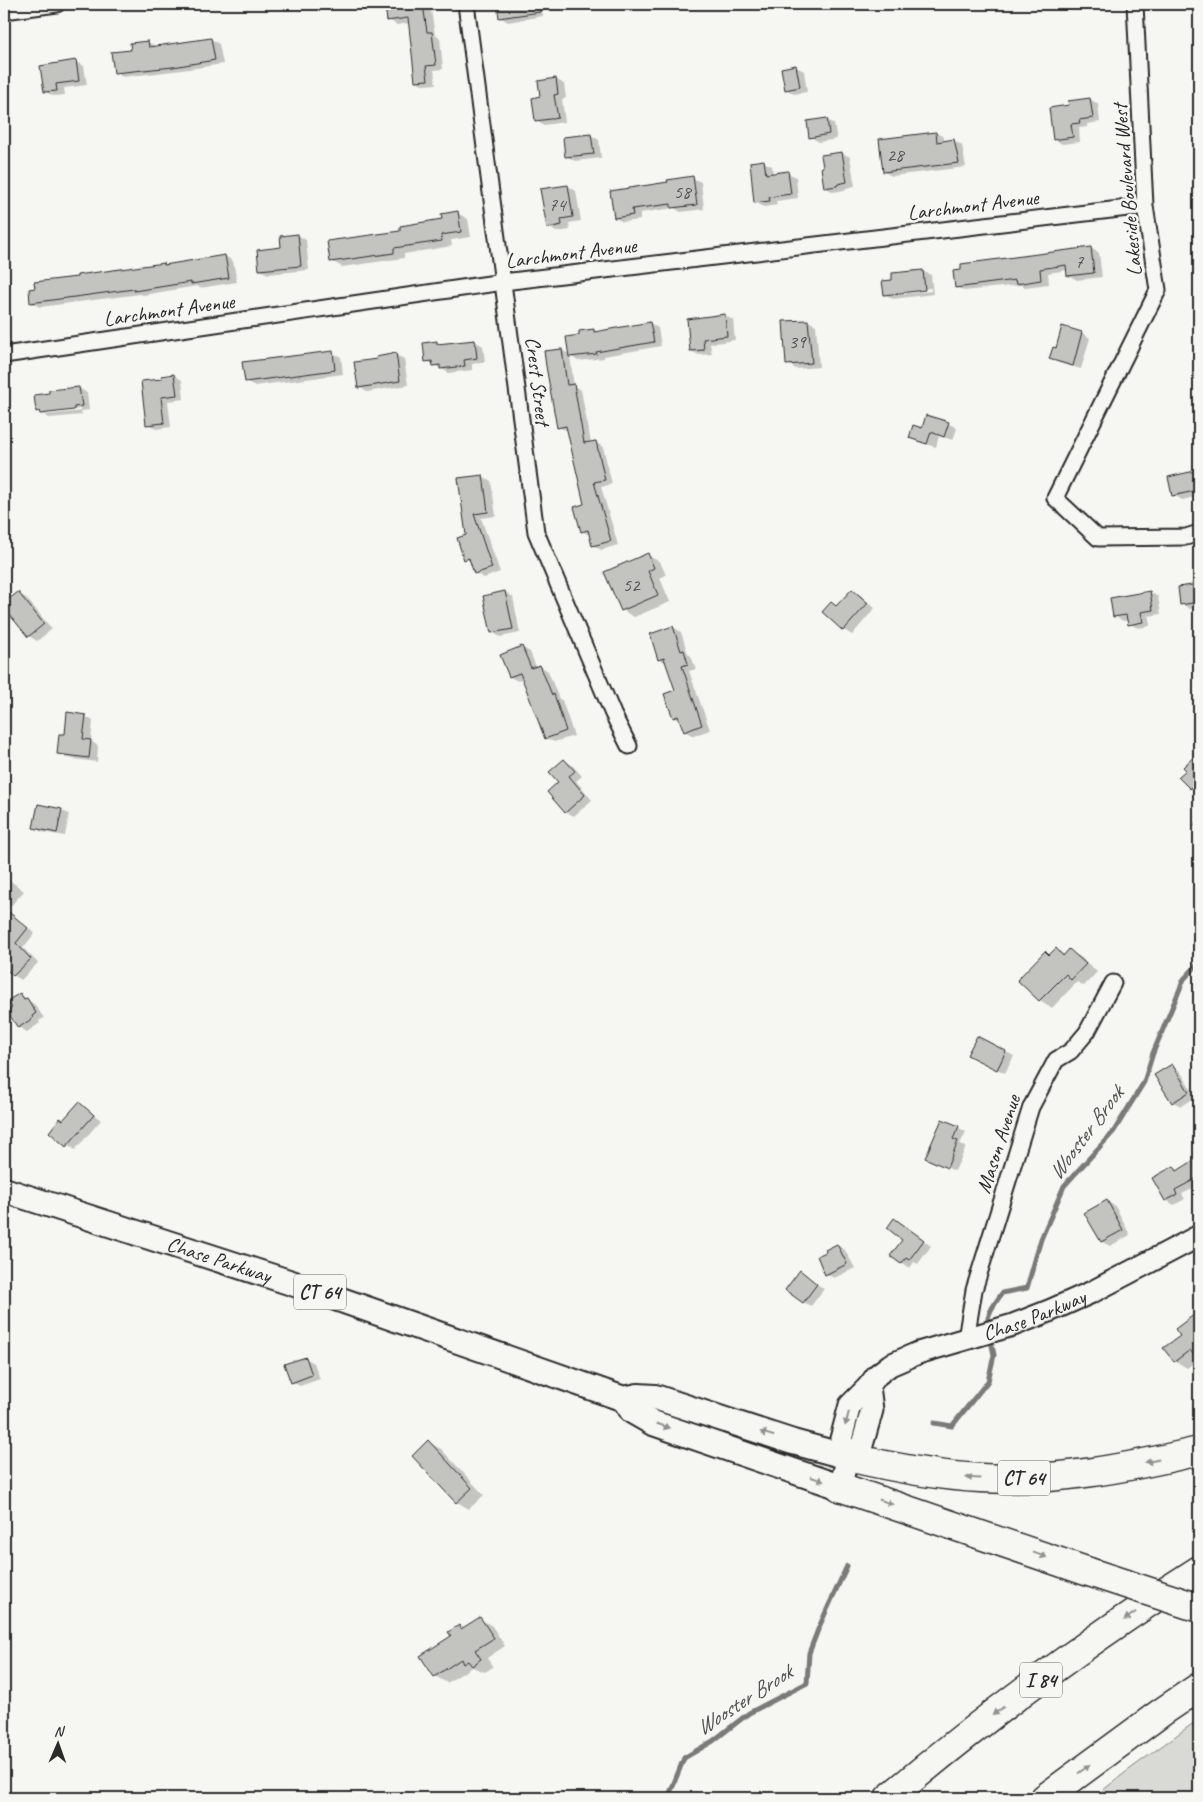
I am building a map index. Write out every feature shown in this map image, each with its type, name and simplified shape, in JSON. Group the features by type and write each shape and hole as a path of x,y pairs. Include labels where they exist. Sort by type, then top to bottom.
{"highway":[{"name":"CT 64","path":"848,1457 932,1473 979,1478 1018,1479 1085,1473 1199,1451"},
{"name":"CT 64","path":"840,1486 1199,1608"},
{"name":"I 84","path":"889,1798 1031,1686 1108,1631 1199,1570"},
{"path":"1045,1798 1199,1687"}],"main road":[{"name":"Chase Parkway","path":"8,1192 304,1287 624,1400 634,1412 653,1423 840,1486 848,1457 841,1439 850,1405 877,1375 898,1361 918,1353 1030,1319 1069,1303 1199,1236"},
{"name":"Chase Parkway","path":"624,1400 636,1396 655,1397 793,1442 848,1457"}],"street":[{"path":"4,11 57,4"},
{"name":"Crest Street","path":"466,4 536,532 613,714 629,746"},
{"name":"Lakeside Boulevard West","path":"1135,4 1145,206 1158,290 1055,498 1098,538 1186,537 1199,533"},
{"name":"Larchmont Avenue","path":"4,356 504,282 1145,206"},
{"name":"Mason Avenue","path":"982,1334 974,1290 1031,1107 1056,1060 1072,1051 1087,1032 1113,983"}],"shaded area":[{"path":"1199,1719 1199,1798 1093,1798 1126,1772"}],"building":[{"path":"392,4 423,4 427,32 432,32 436,65 426,66 428,80 415,81 408,18 387,21 385,6"},
{"path":"497,4 539,4 540,12 499,18"},
{"path":"211,38 215,60 173,67 114,73 111,52 131,50 130,43 148,41 149,47"},
{"path":"76,60 79,81 56,84 57,91 44,92 40,66"},
{"path":"796,65 800,87 785,90 781,68"},
{"path":"556,78 558,94 554,95 558,118 535,121 532,98 540,96 538,81"},
{"path":"1090,98 1093,118 1079,120 1080,123 1071,124 1073,137 1053,140 1049,108 1069,105 1068,101"},
{"path":"827,118 829,134 809,138 807,121"},
{"path":"936,132 937,142 954,139 959,163 883,172 879,139"},
{"path":"591,134 594,154 565,157 563,137"},
{"path":"842,152 847,182 824,188 821,155"},
{"path":"764,160 766,174 788,171 791,194 769,197 770,201 754,203 750,162"},
{"path":"693,176 697,205 671,208 671,204 632,209 633,215 614,218 610,191"},
{"path":"568,185 573,217 561,219 562,225 547,228 540,189"},
{"path":"458,211 461,232 441,235 442,241 394,248 394,253 330,262 327,241 400,231 400,226 442,219 441,214"},
{"path":"298,234 301,266 259,270 257,250 281,247 280,236"},
{"path":"1091,247 1094,273 1067,276 1066,265 1040,269 1041,280 1016,284 1015,280 955,288 953,271 961,270 961,264"},
{"path":"225,255 229,278 30,303 29,289 35,288 34,282"},
{"path":"923,270 925,290 884,295 882,281 892,280 892,273"},
{"path":"725,314 727,336 703,339 704,350 690,351 687,319"},
{"path":"808,320 812,363 786,365 783,321"},
{"path":"650,322 654,342 596,352 597,354 569,357 566,337 579,335 579,331 594,329 594,332"},
{"path":"1062,326 1082,332 1073,366 1049,359 1053,347 1056,348"},
{"path":"475,340 477,358 464,360 465,366 440,369 440,365 433,366 432,361 425,362 423,343 437,341 437,344"},
{"path":"562,349 567,385 574,384 584,443 596,441 605,480 594,482 611,541 592,546 588,530 581,532 574,507 584,504 566,426 557,428 546,366 544,351"},
{"path":"333,351 335,370 245,382 242,362"},
{"path":"396,353 400,381 358,388 354,362 377,359 376,357"},
{"path":"174,374 177,395 161,397 164,423 146,425 141,381 162,379 161,376"},
{"path":"79,387 82,406 74,407 74,410 40,414 39,411 36,412 34,395 49,393 49,390"},
{"path":"926,415 949,422 944,437 931,432 927,444 909,438 913,425 922,428"},
{"path":"1199,470 1199,490 1172,496 1168,477"},
{"path":"483,475 488,512 474,514 492,568 474,574 469,558 464,560 457,538 466,535 458,478"},
{"path":"648,553 654,568 648,571 658,595 621,611 604,572"},
{"path":"1199,584 1199,602 1180,605 1178,587"},
{"path":"852,589 868,603 843,631 822,612 831,602 836,606"},
{"path":"505,591 513,629 491,633 483,596"},
{"path":"1150,591 1153,610 1141,612 1143,622 1128,625 1126,615 1113,617 1110,598"},
{"path":"18,592 44,624 28,637 4,608 4,603"},
{"path":"673,626 681,651 684,650 688,664 682,666 702,725 684,732 678,716 673,718 664,694 675,690 664,658 658,660 650,634"},
{"path":"522,646 531,668 540,665 552,695 554,694 566,731 545,739 520,673 509,677 500,655"},
{"path":"67,712 86,715 83,739 91,740 89,758 57,754 59,734 65,734"},
{"path":"1199,752 1199,785 1197,782 1190,789 1178,777 1186,770 1183,767"},
{"path":"564,759 575,771 569,776 585,795 565,813 547,792 558,782 549,772"},
{"path":"38,804 62,809 57,833 33,828"},
{"path":"4,908 28,928 16,943 31,959 13,976 4,967"},
{"path":"1056,948 1063,956 1069,949 1086,964 1071,980 1066,974 1039,1001 1017,980 1045,951 1049,955"},
{"path":"20,993 24,999 27,998 36,1013 32,1016 33,1018 18,1028 7,1011 12,1008 7,1001"},
{"path":"977,1036 1006,1051 997,1070 967,1055"},
{"path":"1172,1064 1189,1092 1172,1103 1154,1075"},
{"path":"79,1102 94,1115 66,1147 49,1132 60,1118 63,1120"},
{"path":"942,1119 959,1126 953,1139 958,1141 947,1168 925,1158"},
{"path":"1199,1157 1199,1177 1175,1190 1177,1195 1165,1201 1152,1178 1174,1166 1177,1171"},
{"path":"1107,1200 1123,1230 1101,1242 1084,1213"},
{"path":"894,1218 924,1240 909,1260 906,1258 901,1264 890,1256 902,1240 887,1228"},
{"path":"837,1244 847,1264 825,1275 817,1256"},
{"path":"800,1270 817,1284 803,1303 785,1290"},
{"path":"1199,1311 1199,1362 1190,1350 1174,1362 1163,1348 1180,1336 1175,1329"},
{"path":"306,1357 312,1375 291,1383 284,1364"},
{"path":"428,1440 472,1488 456,1503 412,1456"},
{"path":"480,1617 494,1638 475,1650 481,1659 472,1666 468,1661 463,1664 461,1659 434,1677 420,1656 451,1636 448,1632 459,1625 461,1629"}],"waterway":[{"name":"Wooster Brook","path":"988,1328 989,1314 1002,1293 1027,1288 1041,1239 1064,1186 1114,1131 1144,1082 1153,1053 1184,979 1199,963"},
{"name":"Wooster Brook","path":"934,1423 952,1426 988,1381 994,1355 990,1336"},
{"name":"Wooster Brook","path":"668,1798 684,1758 713,1741 749,1713 807,1683 809,1653 847,1566"}]}
